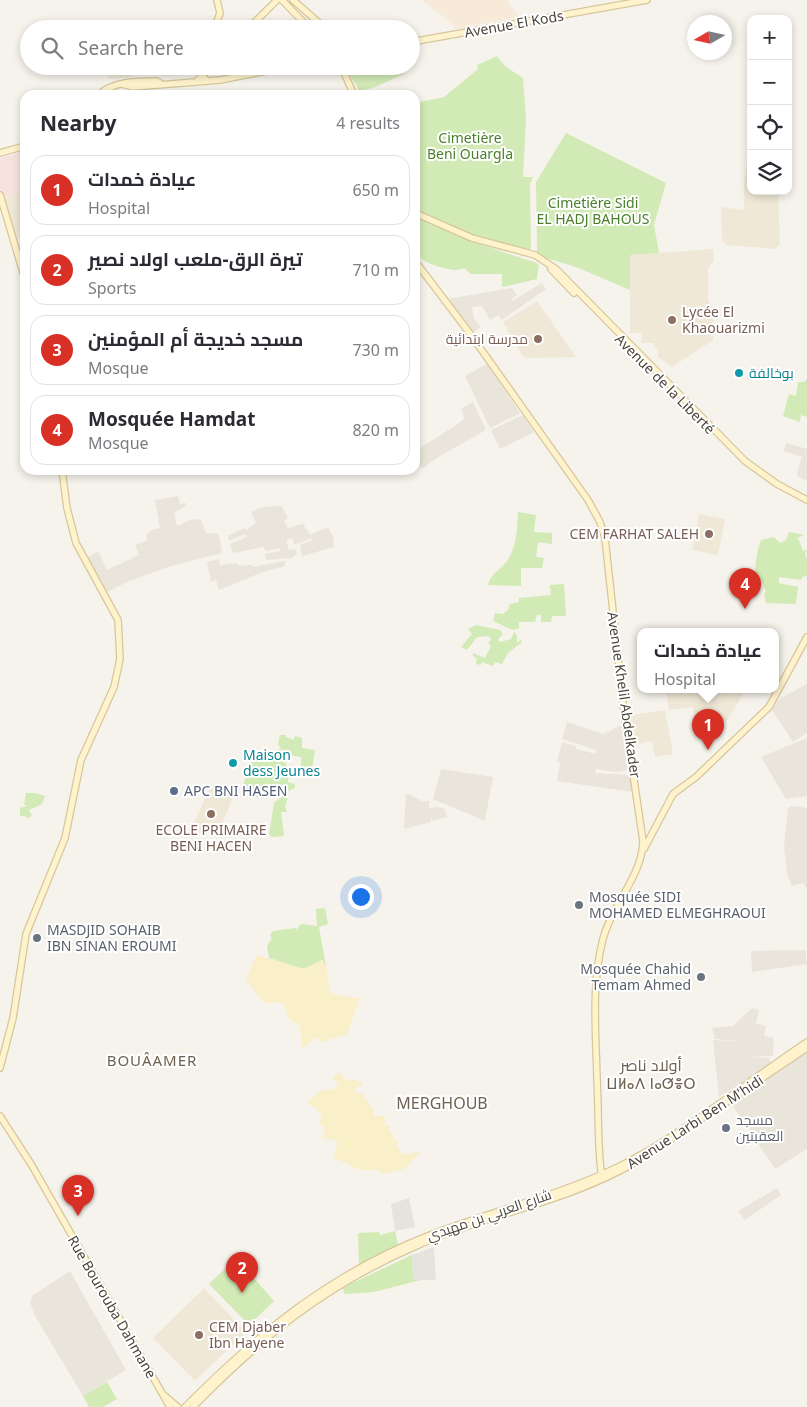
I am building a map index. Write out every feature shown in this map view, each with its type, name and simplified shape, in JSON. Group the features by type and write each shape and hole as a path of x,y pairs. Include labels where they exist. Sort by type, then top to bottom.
{"street":[{"path":"217,0 220,13 217,20"},
{"path":"257,20 277,0"},
{"path":"282,0 301,20"},
{"path":"292,0 315,20"},
{"name":"Avenue El Kods","path":"420,40 647,0"},
{"path":"196,82 200,75"},
{"path":"202,75 207,81"},
{"path":"211,75 217,80"},
{"path":"105,90 110,86 122,84 133,87 157,86 160,83 207,81 244,75"},
{"path":"345,75 352,90"},
{"path":"0,153 20,147"},
{"path":"0,195 20,262"},
{"name":"Avenue de la Liberté","path":"420,215 472,238 530,255 558,276 743,463 775,487 807,502"},
{"name":"Avenue Khelil Abdelkader","path":"420,268 471,335 588,500 600,522 606,546 626,721 642,828 643,850 634,876 607,927 599,955 595,1029 602,1177"},
{"path":"0,1068 13,1018 26,934 65,838 81,760 114,687 120,659 118,620 76,544 67,508 63,475"},
{"path":"779,689 807,637"},
{"path":"643,850 674,794 696,777 769,708 777,693"},
{"path":"762,1076 807,1042"},
{"name":"Avenue Larbi Ben M'hidi","path":"193,1407 285,1322 324,1294 359,1273 416,1245 602,1177 660,1148 762,1076 807,1048"},
{"name":"Rue Bourouba Dahmane","path":"0,1116 30,1164 170,1407"},
{"name":"شارع العربي بن مهيدي","path":"185,1407 272,1325 356,1269 428,1236 602,1177"},
{"path":"164,1395 178,1407"}],"shaded area":[{"path":"422,0 507,0 519,17 454,29 453,25"},
{"path":"108,75 132,75 133,77 109,79"},
{"path":"20,152 20,192 3,198 0,188 0,158"},
{"path":"747,161 747,195 778,195 780,244 775,249 726,245 722,240 721,207 744,210 744,185"},
{"path":"20,192 20,239 18,239 3,198"},
{"name":"Lycée El Khaouarizmi","path":"713,249 714,261 708,268 708,301 713,307 713,340 672,367 658,357 658,351 653,343 641,343 642,333 630,333 630,255"},
{"path":"542,283 546,289 502,320 498,315 490,320 482,306 472,307 474,318 481,327 474,332 447,299 512,288 517,295 511,299 512,301"},
{"name":"مدرسة ابتدائية","path":"537,301 576,357 526,358 522,355 503,322"},
{"path":"487,364 520,413 490,428 465,376"},
{"path":"473,402 486,430 423,468 420,466 420,448 464,419 462,408"},
{"path":"523,415 534,432 500,449 491,430"},
{"path":"786,443 807,449 807,481 798,477 797,473 802,457 784,451"},
{"path":"178,496 180,504 186,503 186,506 174,513 177,526 193,519 201,520 206,533 219,534 222,553 168,567 127,582 107,592 86,558 98,551 107,570 139,555 135,545 147,540 146,535 152,530 160,528 155,500"},
{"path":"282,506 288,518 284,521 288,528 303,524 310,535 328,527 334,539 334,547 302,556 300,545 312,540 311,538 294,545 292,538 286,541 289,550 295,549 297,553 292,558 266,560 265,554 280,551 280,548 266,551 263,547 233,553 230,544 247,537 245,534 229,541 228,536 244,528 246,530 256,523 251,512 263,507"},
{"name":"CEM FARHAT SALEH","path":"699,514 725,519 718,555 692,550"},
{"path":"219,559 220,565 236,563 239,566 252,565 253,567 285,561 285,566 260,573 219,590 216,580 211,582 207,562"},
{"path":"807,684 807,733 793,742 772,710 779,699"},
{"path":"667,693 744,693 726,722 716,715 713,720 696,724 693,707 669,710"},
{"path":"665,710 673,754 655,757 652,741 630,746 626,716"},
{"path":"567,722 603,734 624,724 631,770 615,772 596,769 595,773 631,775 633,792 557,781 560,763 557,761 562,742 576,746 576,749 596,754 596,750 562,739"},
{"path":"807,738 807,796 786,799 761,757"},
{"path":"441,769 493,777 485,821 433,799"},
{"name":"ECOLE PRIMAIRE BENI HACEN","path":"210,787 233,797 230,805 222,823 213,829 213,833 190,833"},
{"path":"406,793 422,801 429,801 429,808 438,807 445,809 447,817 432,821 431,816 431,822 404,829"},
{"path":"791,806 807,808 807,889 803,883 792,886 787,874 784,847 788,808"},
{"path":"805,950 807,964 752,972 751,951"},
{"path":"752,1008 759,1010 756,1024 766,1026 764,1036 774,1038 773,1056 748,1057 769,1058 771,1064 719,1097 713,1040 738,1041 715,1039 712,1028 733,1026"},
{"path":"807,1052 807,1149 775,1169 731,1103"},
{"path":"777,1188 781,1195 745,1220 738,1211"},
{"path":"409,1198 415,1227 395,1231 391,1204"},
{"path":"434,1247 436,1280 413,1280 412,1255"},
{"path":"70,1271 126,1370 83,1396 35,1316 30,1302 33,1295"},
{"name":"CEM Djaber Ibn Hayene","path":"204,1288 246,1332 195,1381 153,1338"}],"green space":[{"name":"Cimetière Beni Ouargla","path":"497,56 506,67 523,78 526,119 523,177 533,177 530,184 531,248 528,252 473,236 420,213 420,102 444,97 478,69 477,65"},
{"path":"350,75 402,75 375,87 365,90 358,90"},
{"name":"Cimetière Sidi EL HADJ BAHOUS","path":"566,133 666,183 654,225 659,253 630,255 630,290 576,267 543,257 537,252 536,182"},
{"path":"420,219 471,241 539,264 537,279 502,287 502,274 471,274 464,268 452,270 420,257"},
{"path":"807,379 807,417 801,415 800,422 783,416 789,394 796,396 798,382 804,382"},
{"path":"518,512 536,515 534,532 552,533 552,544 538,542 536,557 544,558 542,568 521,568 521,586 488,585 493,575 505,564 513,550"},
{"path":"789,532 804,535 798,538 803,551 807,550 805,554 807,559 807,576 802,577 801,580 779,577 779,583 798,587 796,604 766,603 764,594 766,592 761,579 755,581 759,545 761,540 774,537 780,543 786,540"},
{"path":"564,584 566,616 552,616 551,622 541,622 541,615 537,615 535,622 519,622 519,628 513,630 493,621 495,613 503,614 508,610 510,604 519,602 519,598 551,595 550,585"},
{"path":"476,625 500,630 503,634 498,639 500,642 511,639 514,632 517,635 517,643 521,640 522,642 508,653 502,664 495,662 493,666 482,662 481,665 476,664 477,659 473,656 473,653 485,658 491,646 488,643 491,639 489,636 477,637 467,650 461,647 472,634 468,629"},
{"path":"280,735 286,735 286,737 294,740 295,736 302,738 302,748 315,750 311,776 301,772 301,757 288,755 285,763 289,770 288,782 295,784 295,788 284,793 280,790 287,785 285,784 257,798 255,791 249,792 242,788 253,757 268,752 276,756 279,749 282,750 278,744"},
{"path":"26,793 45,796 42,804 29,810 32,816 27,818 20,816 20,808 28,806 24,805"},
{"path":"284,795 288,797 285,807 287,812 281,812 284,836 272,837 269,834 274,803"},
{"path":"325,908 328,924 319,927 326,966 322,960 304,969 269,958 267,946 272,938 270,935 273,931 296,928 296,930 301,924 317,926 316,909"},
{"path":"395,1231 399,1248 359,1266 358,1233 379,1232 380,1235"},
{"path":"412,1255 413,1280 421,1280 374,1292 344,1294 343,1288 348,1285"},
{"path":"236,1258 274,1301 249,1325 209,1284"},
{"path":"107,1382 117,1399 103,1407 89,1407 83,1396"}],"sand":[{"path":"256,955 304,969 322,960 326,966 330,991 336,995 360,998 347,1034 322,1042 317,1037 302,1048 300,1026 288,1018 283,1003 264,1003 246,980"},
{"path":"340,1072 346,1081 353,1079 362,1083 362,1086 355,1089 357,1094 362,1093 373,1109 374,1116 383,1116 386,1119 385,1126 390,1126 389,1132 393,1135 393,1139 399,1143 396,1146 403,1154 421,1152 404,1169 385,1174 374,1169 359,1169 333,1158 338,1142 331,1138 329,1140 321,1138 325,1131 324,1127 319,1125 322,1115 317,1112 318,1108 309,1105 308,1100 322,1090 335,1089 338,1084 332,1077"}],"place":[{"name":"Lycée El Khaouarizmi","path":"672,320"},
{"name":"مدرسة ابتدائية","path":"538,339"},
{"name":"بوخالفة","path":"739,373"},
{"name":"CEM FARHAT SALEH","path":"709,534"},
{"name":"Mosquée Hamdat","path":"745,609"},
{"name":"عيادة خمدات","path":"708,750"},
{"name":"Maison dess Jeunes","path":"233,763"},
{"name":"APC BNI HASEN","path":"174,791"},
{"name":"ECOLE PRIMAIRE BENI HACEN","path":"211,814"},
{"name":"Mosquée SIDI MOHAMED ELMEGHRAOUI","path":"579,905"},
{"name":"MASDJID SOHAIB IBN SINAN EROUMI","path":"37,938"},
{"name":"Mosquée Chahid Temam Ahmed","path":"701,977"},
{"name":"مسجد العقبتين","path":"726,1128"},
{"name":"مسجد خديجة أم المؤمنين","path":"78,1216"},
{"name":"تيرة الرق-ملعب اولاد نصير","path":"242,1293"},
{"name":"CEM Djaber Ibn Hayene","path":"199,1335"}],"district":[{"name":"BOUÂAMER","path":"152,1061"},
{"name":"أولاد ناصر ⵡⵍⴰⴷ ⵏⴰⵚⴻⵔ","path":"651,1074"},
{"name":"MERGHOUB","path":"442,1103"}]}
